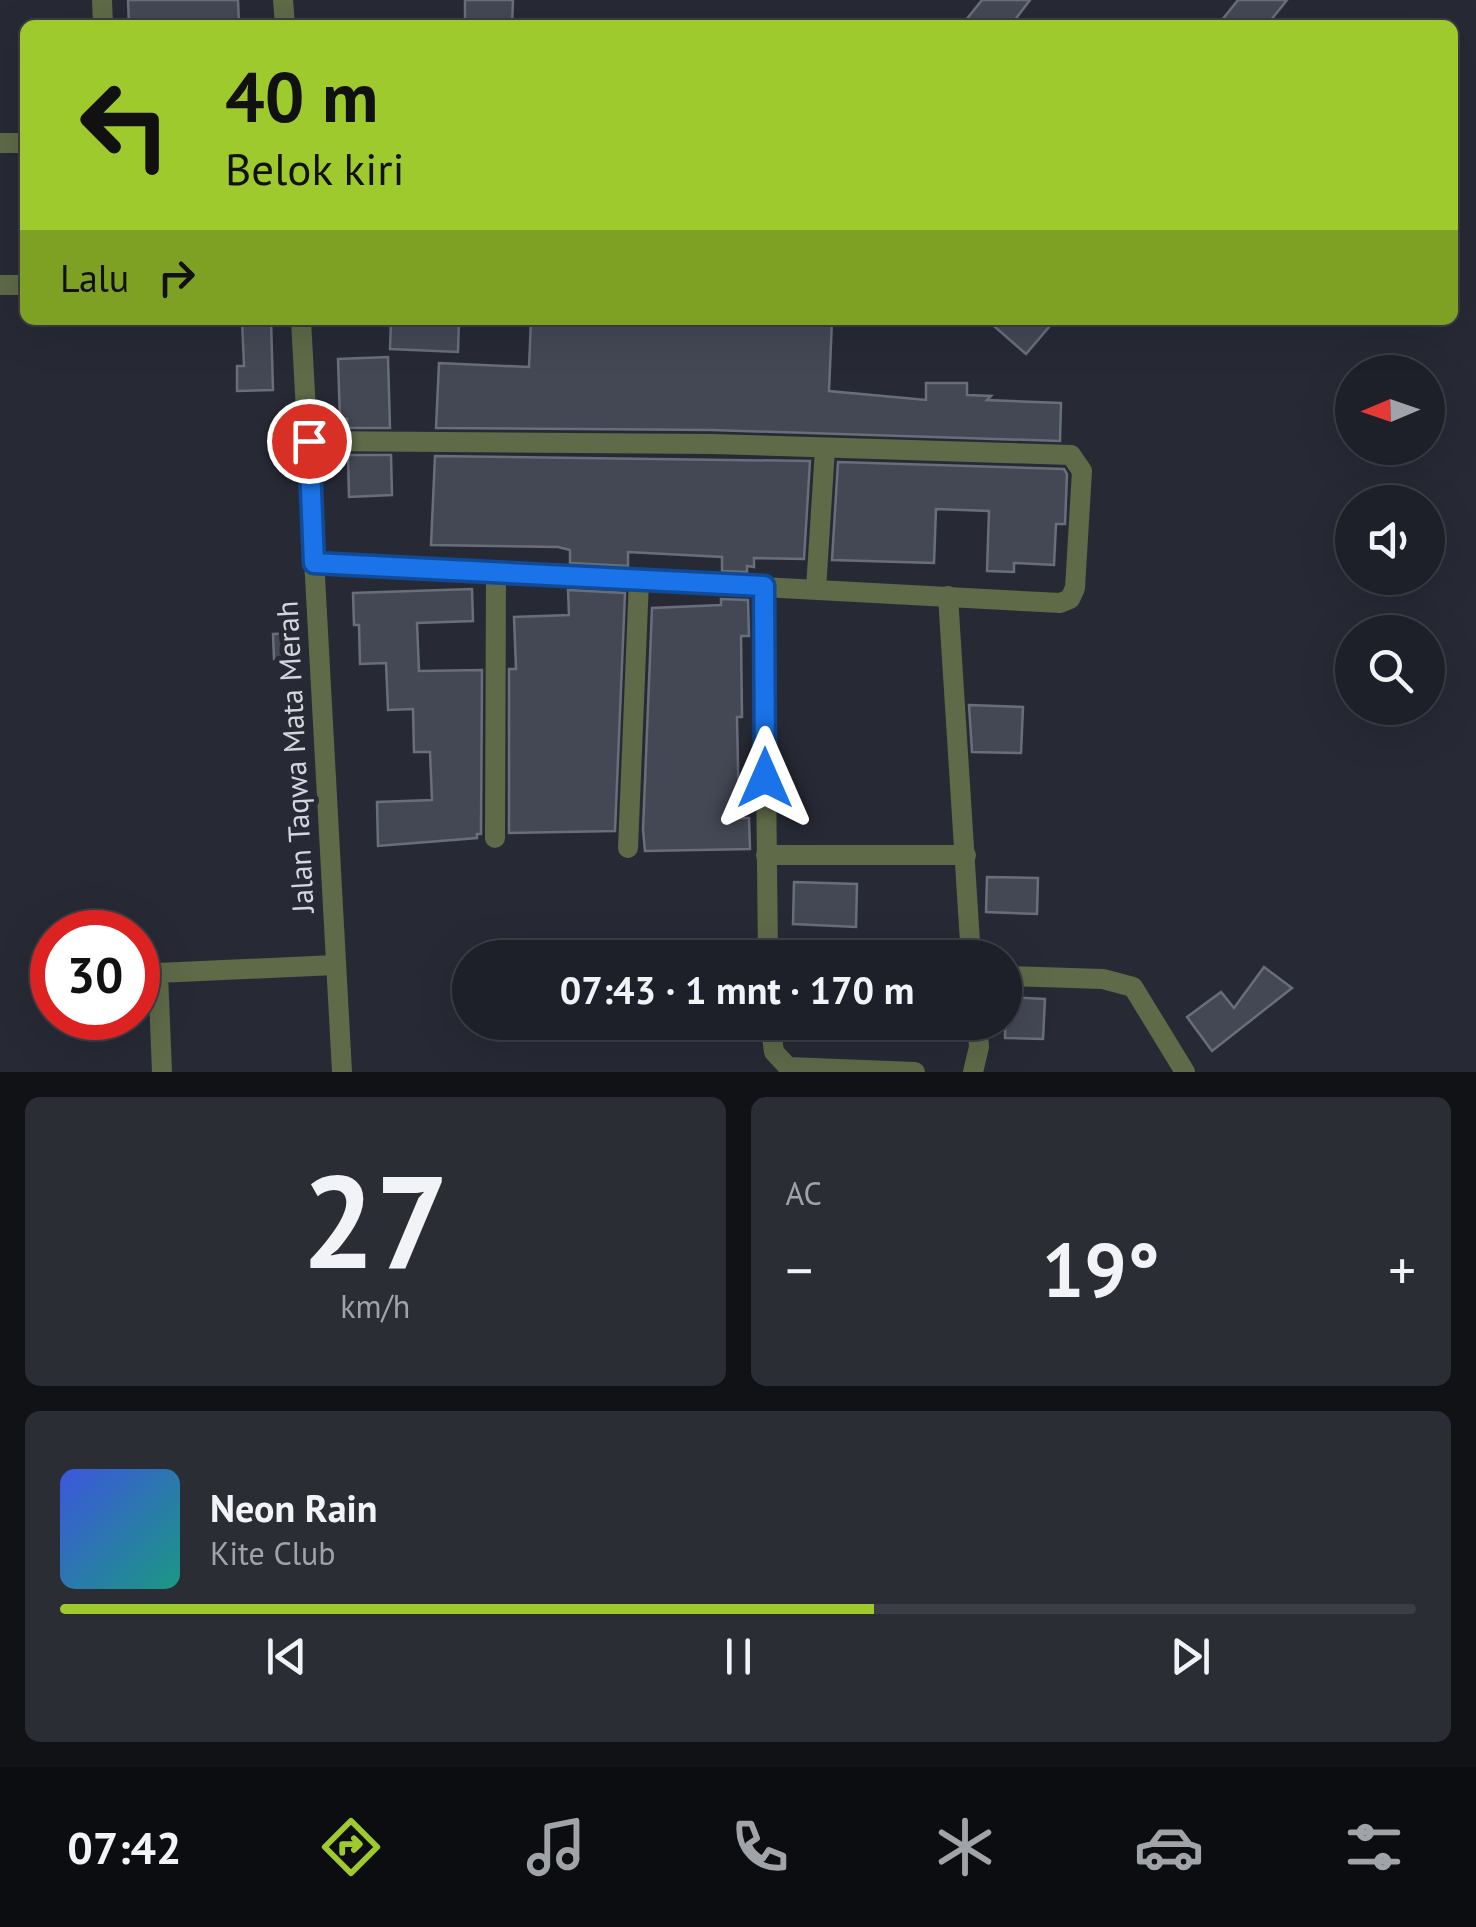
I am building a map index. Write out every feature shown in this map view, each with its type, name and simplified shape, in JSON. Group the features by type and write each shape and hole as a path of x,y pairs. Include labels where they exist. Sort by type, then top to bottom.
{"street":[{"name":"Jalan Taqwa Mata Merah","path":"300,325 342,1072"},
{"path":"309,441 712,444 1071,454 1078,462 1082,484 1075,588 1070,599 1051,604 314,563"},
{"path":"816,589 825,450"},
{"path":"496,572 496,838"},
{"path":"628,848 639,580"},
{"path":"764,586 768,940"},
{"path":"948,596 971,940"},
{"path":"766,855 966,855"},
{"path":"162,1072 158,973 335,964"},
{"path":"1022,977 1103,979 1132,987 1185,1072"},
{"path":"772,1040 774,1052 788,1067 915,1072"},
{"path":"972,1072 978,1040"}],"building":[{"path":"128,0 238,0 239,20 129,20"},
{"path":"465,0 513,0 512,20 465,20"},
{"path":"982,0 1030,0 1015,20 966,20"},
{"path":"1238,0 1287,0 1271,20 1222,20"},
{"path":"242,325 271,325 273,390 237,391 237,366 244,366"},
{"path":"391,325 459,325 458,352 390,349"},
{"path":"531,325 832,325 829,391 926,400 926,383 967,383 967,395 991,396 987,400 1061,403 1060,441 712,430 436,428 439,363 529,367"},
{"path":"993,325 1051,325 1026,354"},
{"path":"388,357 390,428 347,428 347,419 340,420 338,359"},
{"path":"348,455 391,455 392,495 349,497"},
{"path":"435,456 810,461 804,559 754,558 754,567 747,566 747,572 722,571 722,557 628,552 628,566 570,563 570,550 558,547 431,545"},
{"path":"838,462 1064,469 1065,524 1056,524 1054,565 1014,563 1014,572 987,571 989,511 936,509 934,563 832,560"},
{"path":"472,589 473,621 417,623 419,671 482,670 481,834 477,838 378,846 377,802 432,800 430,752 414,752 413,709 388,710 386,663 360,664 353,593"},
{"path":"568,590 625,593 615,831 509,833 509,669 516,669 514,617 569,615"},
{"path":"721,599 748,600 749,636 741,636 742,717 737,717 739,818 749,818 750,849 645,851 652,608 721,605"},
{"path":"301,633 302,658 274,659 273,634"},
{"path":"969,705 1023,707 1021,753 972,752"},
{"path":"987,877 1038,878 1037,914 986,912"},
{"path":"794,882 857,884 856,927 793,924"},
{"path":"1264,967 1292,988 1212,1051 1187,1017 1221,992 1234,1008"},
{"path":"1022,998 1045,999 1043,1039 1022,1038"}],"route":[{"path":"309,441 314,563 764,586 765,778"}]}
